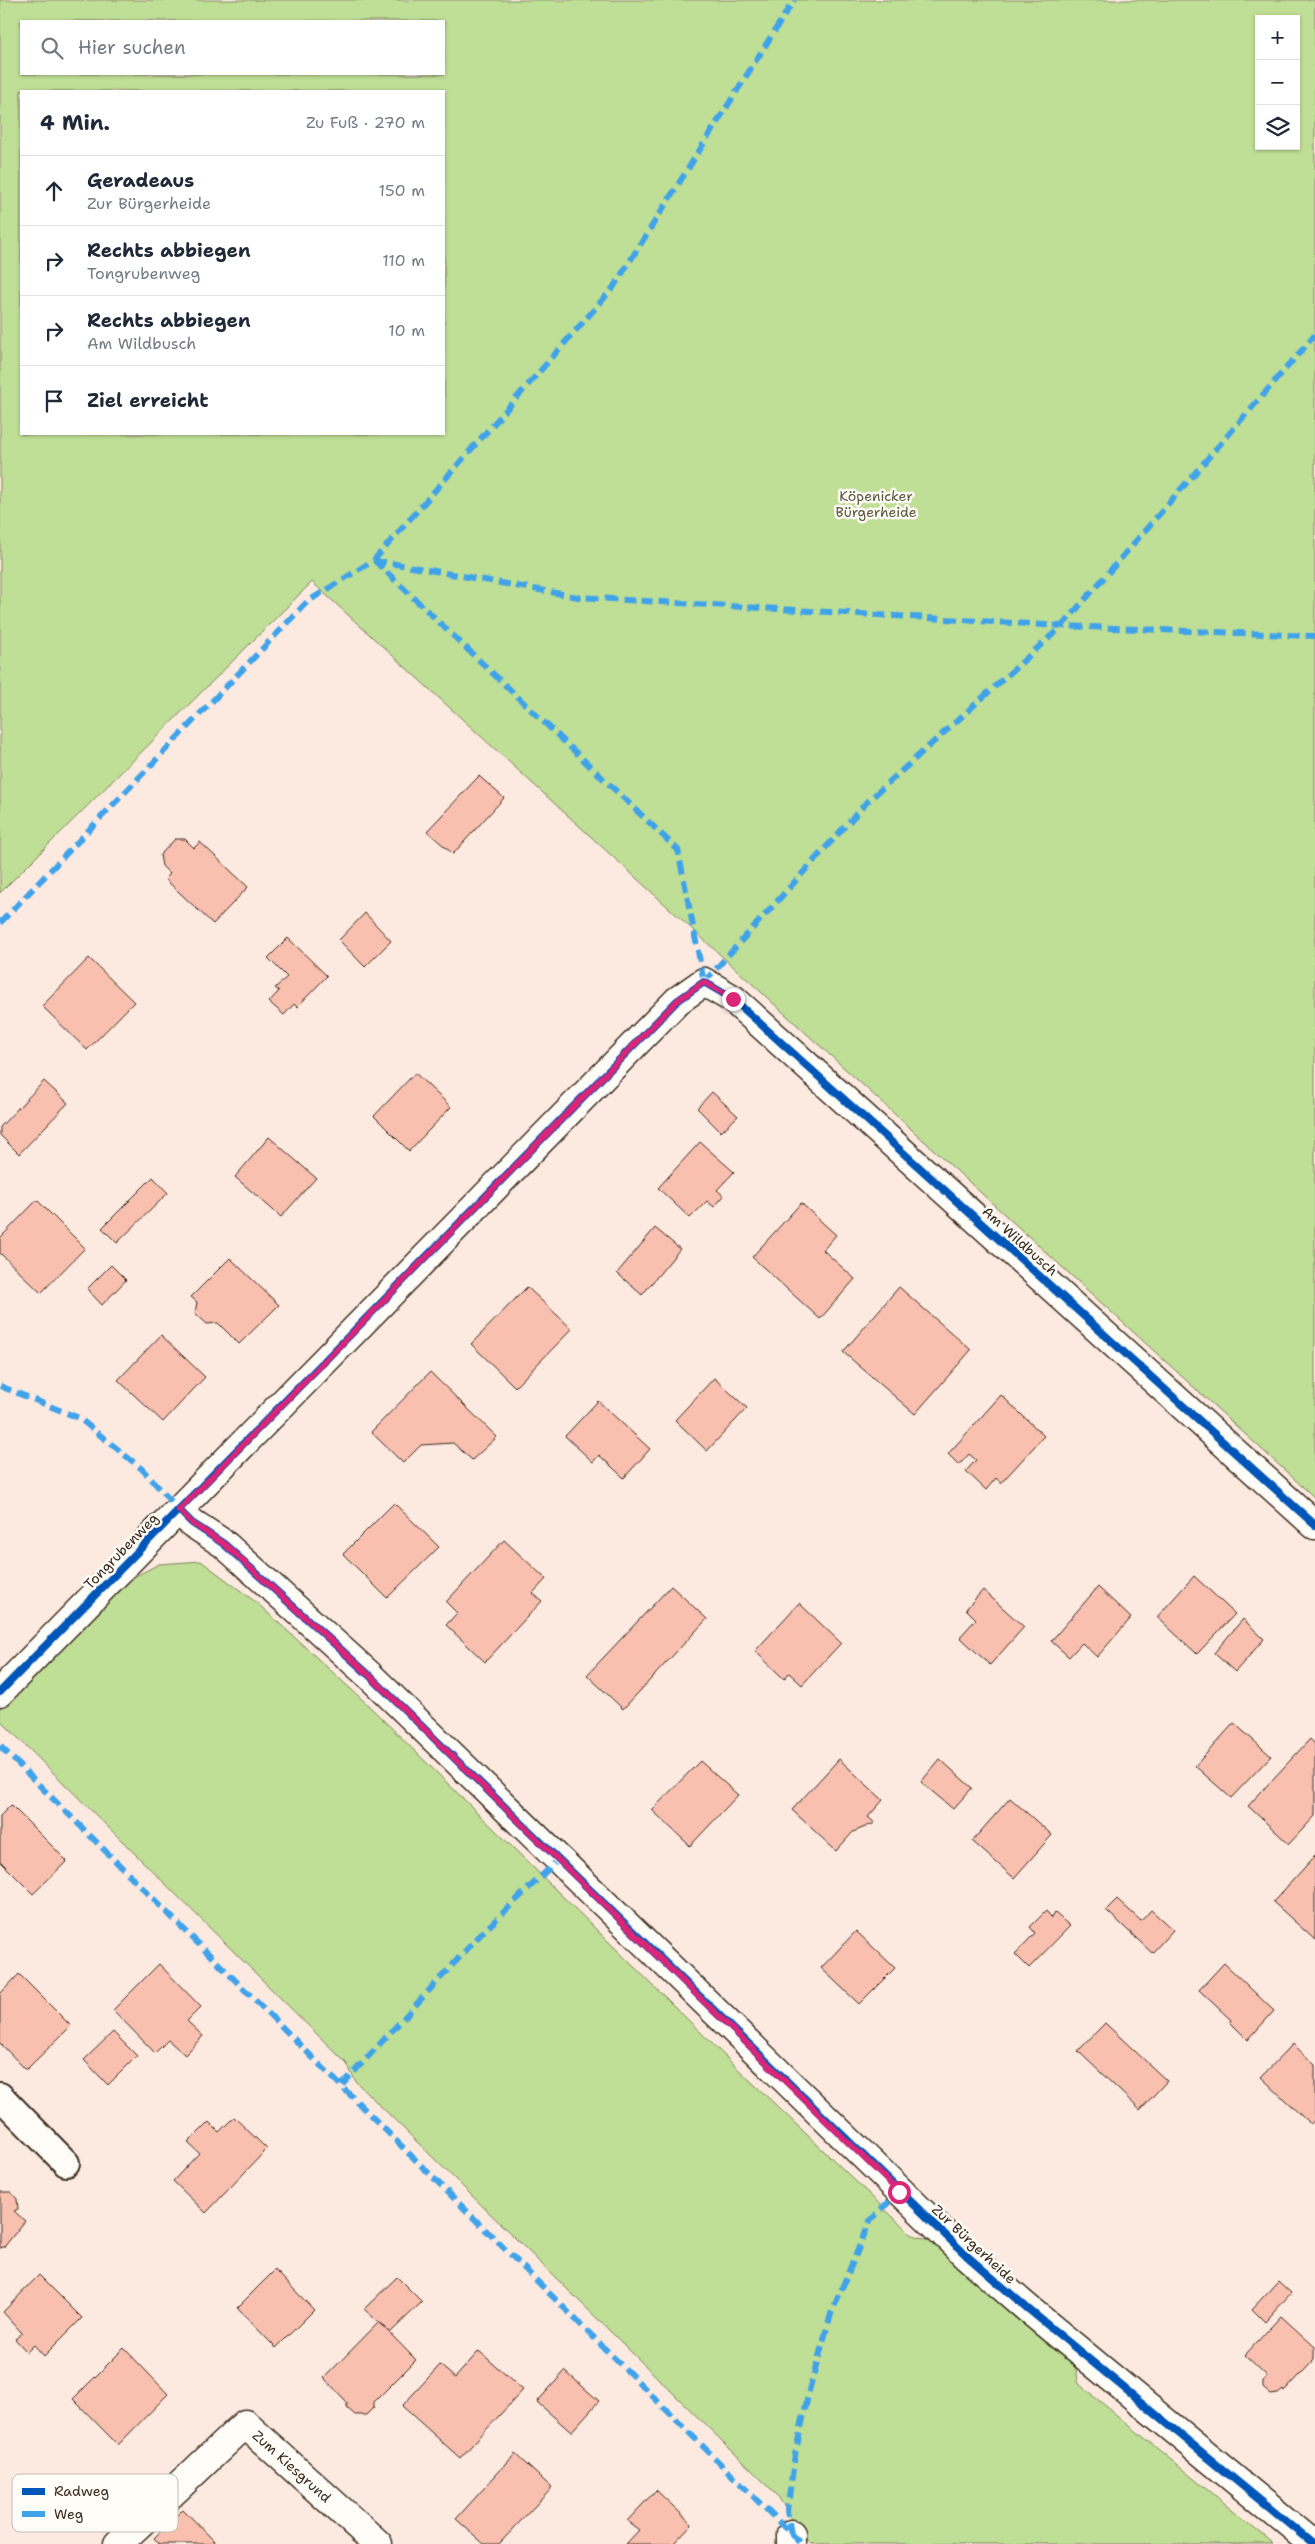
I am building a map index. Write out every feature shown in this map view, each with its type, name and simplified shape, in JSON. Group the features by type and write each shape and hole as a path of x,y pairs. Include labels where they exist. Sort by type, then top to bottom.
{"street":[{"name":"Tongrubenweg","path":"0,1692 677,1001 704,982"},
{"name":"Am Wildbusch","path":"704,982 733,999 1315,1525"},
{"name":"Zur Bürgerheide","path":"179,1510 192,1523 224,1544 369,1675 968,2256 1026,2308 1313,2544"},
{"name":"Zum Kiesgrund","path":"178,2487 245,2424 378,2544"},
{"name":"Zum Kiesgrund","path":"118,2544 131,2532"}],"lane":[{"path":"0,2096 66,2162"}],"green space":[{"name":"Köpenicker Bürgerheide","path":"0,0 1315,0 1315,1498 312,582 0,893"},
{"path":"201,1561 257,1603 365,1702 735,2066 912,2235 931,2240 1074,2360 1079,2384 1273,2544 811,2544 799,2533 778,2496 356,2082 347,2064 0,1720 0,1700 128,1580 159,1564"}],"building":[{"path":"479,776 504,798 453,854 427,831"},
{"path":"175,839 185,839 194,848 200,842 248,887 213,924 165,879 170,874 162,866 160,855"},
{"path":"365,913 391,941 365,967 339,940"},
{"path":"288,938 327,976 297,1007 294,1004 284,1015 269,1002 279,991 275,988 287,977 268,958"},
{"path":"89,958 134,1002 87,1050 42,1006"},
{"path":"415,1073 451,1107 409,1151 374,1116"},
{"path":"44,1081 68,1103 19,1154 0,1135 0,1127"},
{"path":"712,1092 738,1116 721,1132 697,1108"},
{"path":"269,1137 316,1178 281,1217 235,1177"},
{"path":"700,1142 734,1172 717,1190 724,1196 714,1207 707,1201 690,1218 658,1188"},
{"path":"153,1177 168,1193 117,1243 102,1228"},
{"path":"37,1200 85,1248 41,1293 0,1253 0,1238"},
{"path":"801,1203 836,1235 823,1250 855,1279 820,1319 752,1257"},
{"path":"655,1228 680,1249 642,1295 617,1273"},
{"path":"230,1258 279,1305 239,1344 218,1323 207,1324 195,1313 197,1302 191,1297"},
{"path":"111,1265 126,1280 102,1305 87,1289"},
{"path":"527,1287 572,1329 515,1387 471,1344"},
{"path":"899,1287 971,1350 915,1414 843,1352"},
{"path":"161,1335 205,1377 163,1422 118,1380"},
{"path":"430,1372 497,1437 472,1460 453,1443 421,1445 403,1463 371,1432"},
{"path":"714,1378 747,1408 707,1451 675,1420"},
{"path":"1001,1395 1044,1436 1001,1483 996,1478 986,1490 966,1471 976,1460 969,1454 959,1465 948,1454"},
{"path":"598,1401 650,1449 624,1478 599,1455 593,1462 565,1436"},
{"path":"394,1503 439,1547 387,1598 343,1554"},
{"path":"504,1540 546,1579 533,1593 542,1601 485,1662 446,1625 457,1613 446,1602"},
{"path":"1194,1576 1235,1614 1197,1654 1157,1617"},
{"path":"671,1586 707,1619 623,1709 587,1675"},
{"path":"1098,1587 1131,1618 1097,1657 1082,1643 1069,1657 1051,1641"},
{"path":"983,1590 1024,1627 990,1665 960,1637 976,1619 966,1609"},
{"path":"799,1603 841,1643 802,1685 789,1673 784,1679 755,1651"},
{"path":"1243,1619 1264,1639 1235,1672 1214,1653"},
{"path":"1234,1723 1271,1756 1231,1798 1195,1766"},
{"path":"1310,1739 1315,1744 1315,1816 1289,1844 1248,1806"},
{"path":"839,1759 883,1800 868,1817 875,1823 853,1832 836,1851 792,1810"},
{"path":"940,1759 972,1788 953,1809 921,1782"},
{"path":"700,1761 738,1795 690,1846 652,1810"},
{"path":"1010,1798 1052,1835 1014,1878 972,1841"},
{"path":"11,1805 67,1861 33,1894 0,1861 0,1816"},
{"path":"1315,1856 1315,1940 1273,1902"},
{"path":"1117,1899 1141,1921 1151,1910 1173,1930 1152,1953 1106,1910"},
{"path":"1046,1911 1052,1918 1055,1913 1070,1926 1029,1968 1015,1954 1035,1933 1030,1927"},
{"path":"856,1931 895,1968 859,2004 821,1968"},
{"path":"1224,1963 1274,2011 1248,2040 1230,2022 1231,2020 1199,1990"},
{"path":"159,1964 201,2007 187,2021 203,2036 185,2055 168,2040 155,2053 113,2010"},
{"path":"19,1974 71,2026 26,2070 0,2043 0,1994"},
{"path":"1105,2023 1167,2081 1140,2110 1078,2051"},
{"path":"113,2032 137,2056 108,2085 84,2060"},
{"path":"1293,2044 1315,2065 1315,2120 1310,2124 1261,2077"},
{"path":"234,2117 267,2149 206,2213 173,2181 199,2153 188,2143 209,2122 219,2132"},
{"path":"0,2192 11,2192 17,2199 18,2209 14,2211 25,2221 4,2247 0,2248"},
{"path":"275,2270 314,2310 276,2348 237,2308"},
{"path":"39,2275 82,2318 44,2356 34,2345 27,2352 15,2339 22,2333 3,2312"},
{"path":"397,2277 422,2302 390,2333 364,2309"},
{"path":"1278,2281 1291,2293 1265,2322 1252,2309"},
{"path":"1281,2316 1315,2347 1315,2359 1284,2392 1283,2390 1278,2394 1271,2395 1263,2388 1263,2381 1267,2376 1245,2355"},
{"path":"379,2322 416,2360 374,2402 374,2407 366,2415 355,2415 347,2408 347,2402 324,2378"},
{"path":"124,2348 168,2394 118,2445 73,2399"},
{"path":"479,2351 523,2390 460,2458 402,2406 440,2365 455,2378"},
{"path":"565,2371 599,2401 571,2432 537,2402"},
{"path":"515,2454 552,2488 499,2544 484,2544 456,2519"},
{"path":"656,2490 692,2524 673,2544 626,2544 639,2530 627,2521"},
{"path":"183,2509 217,2544 159,2544 154,2538 160,2532 178,2532 178,2514"}],"marked path":[{"path":"0,923 307,602 374,560 613,288 794,0"},
{"path":"704,982 867,802 1062,626 1315,335"},
{"path":"374,560 578,597 1062,626 1315,636"},
{"path":"374,560 678,850 704,982"},
{"path":"0,1386 79,1418 142,1469 179,1510"},
{"path":"0,1746 801,2544"},
{"path":"342,2085 481,1934 559,1859"},
{"path":"791,2534 787,2511 795,2455 809,2391 831,2314 870,2221 899,2192"}],"cycle path":[{"path":"0,1692 677,1001 704,982 733,999 1315,1525"},
{"path":"179,1510 192,1523 224,1544 369,1675 967,2256 1027,2308 1313,2544"}],"route":[{"path":"733,999 704,982 677,1001 442,1239 179,1510 192,1523 224,1544 369,1675 456,1757 899,2192"}]}
